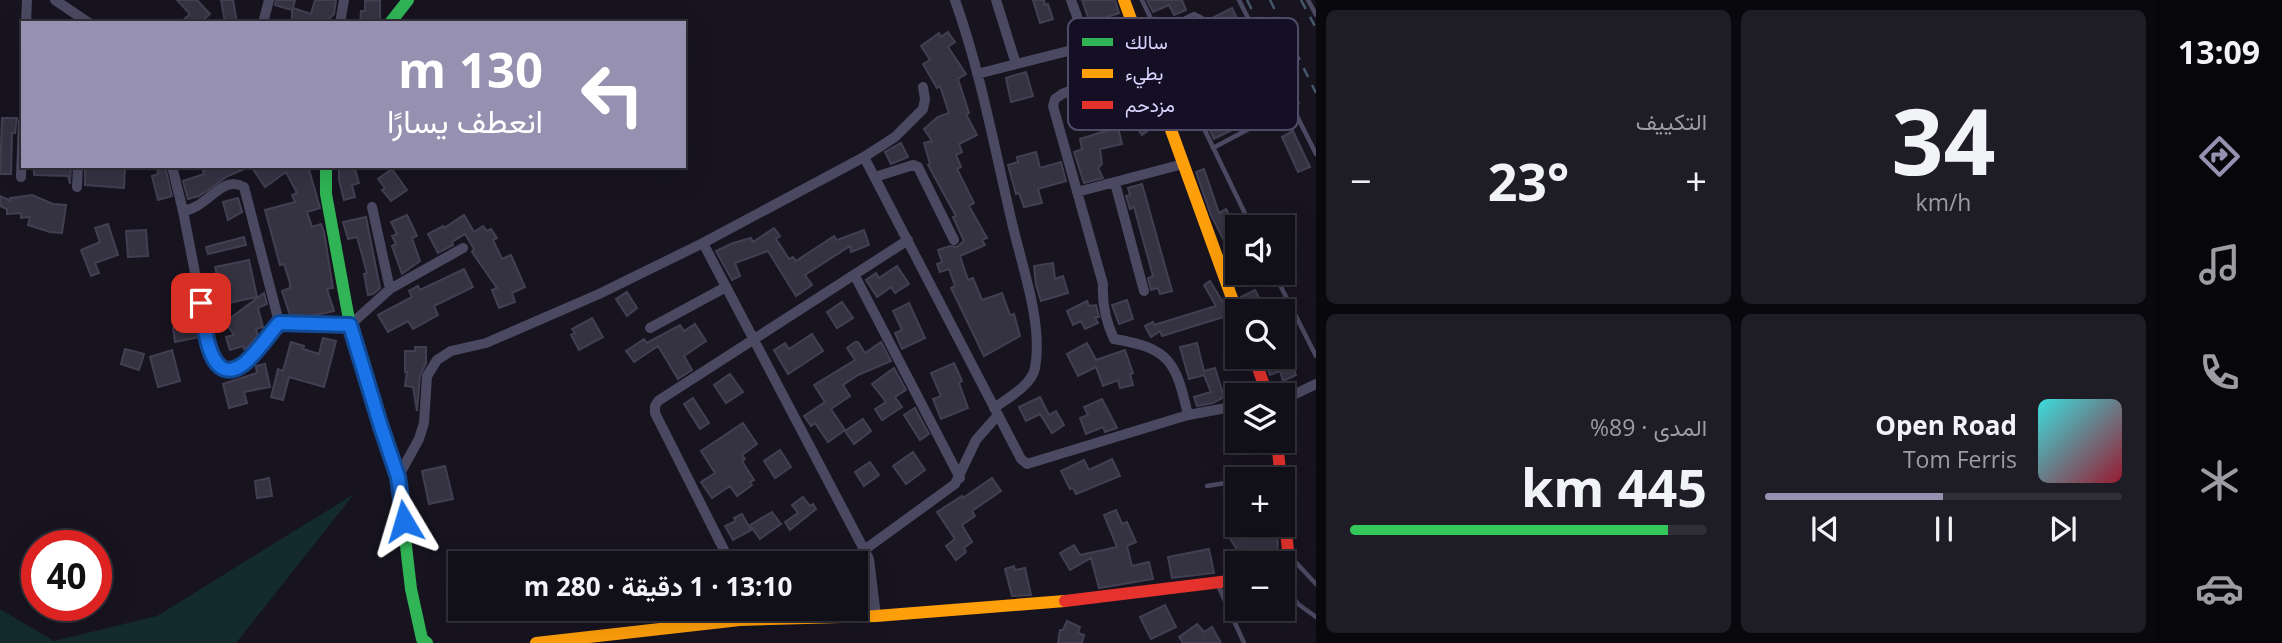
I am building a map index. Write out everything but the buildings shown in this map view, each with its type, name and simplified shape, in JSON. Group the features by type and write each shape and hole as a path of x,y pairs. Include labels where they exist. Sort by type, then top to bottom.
{"street":[{"path":"26,21 27,0"},
{"path":"55,0 85,21"},
{"path":"264,21 269,0"},
{"path":"340,21 344,0"},
{"path":"392,21 408,0"},
{"path":"703,243 864,551 955,484 976,440 996,412 1028,382 1035,371 1037,342 977,74 955,0"},
{"path":"996,0 1016,64"},
{"path":"1071,0 1078,18"},
{"path":"1124,0 1129,18"},
{"path":"977,74 1068,51"},
{"path":"398,477 419,439 424,423 427,376 437,360 451,351 486,343 574,305 703,243 864,157 895,137 923,108 923,87"},
{"path":"1068,94 1055,99 1053,106 1104,284 1102,298 1114,339 1137,343 1163,355 1174,367 1181,383 1188,415"},
{"path":"1169,130 1232,299"},
{"path":"864,157 996,412 1021,459 1027,464 1188,415 1225,408"},
{"path":"875,177 913,164 918,167 954,240"},
{"path":"1077,192 1183,164"},
{"path":"21,168 21,177"},
{"path":"77,187 78,168"},
{"path":"173,168 184,211 209,350 220,367 231,369 242,365 279,323"},
{"path":"326,168 326,194 350,325 398,477 411,589 422,639 427,643"},
{"path":"184,211 194,210 226,184 236,182 244,187 279,323"},
{"path":"1115,183 1144,291"},
{"path":"372,206 390,289"},
{"path":"724,551 655,413 655,406 658,401 754,338 908,240"},
{"path":"279,323 350,325 390,289 463,248"},
{"path":"855,276 960,478"},
{"path":"650,328 726,287"},
{"path":"1295,394 1316,384"},
{"path":"868,557 876,616"},
{"path":"868,616 1087,599 1225,582"},
{"path":"536,643 731,621"}],"lane":[{"path":"1142,0 1150,18"},
{"path":"1239,0 1248,18"},
{"path":"1308,0 1316,15"},
{"path":"1298,118 1316,155"},
{"path":"1205,130 1246,215"},
{"path":"1213,148 1247,130"},
{"path":"1280,285 1316,356"},
{"path":"1207,486 1225,483"},
{"path":"1295,567 1316,584"},
{"path":"1217,583 1244,643"},
{"path":"1295,600 1316,617"}],"green space":[{"path":"354,494 236,643 0,643 0,609 54,641 157,616"}],"railway":[{"path":"1247,0 1256,18"},
{"path":"1270,0 1279,18"},
{"path":"1301,0 1316,28"},
{"path":"1298,57 1316,93"}],"traffic: fast":[{"path":"392,21 408,0"},
{"path":"326,168 326,194 350,325 398,477 411,589 422,639 427,643"}],"traffic: slow":[{"path":"1124,0 1131,18"},
{"path":"1171,130 1232,299"},
{"path":"536,643 740,620 876,616 1065,601"}],"traffic: jam":[{"path":"1258,369 1263,383"},
{"path":"1278,453 1280,467"},
{"path":"1287,537 1288,551"},
{"path":"1065,601 1225,581"}],"route":[{"path":"201,303 213,359 220,367 231,369 242,365 279,323 350,325 398,477 404,521"}]}
